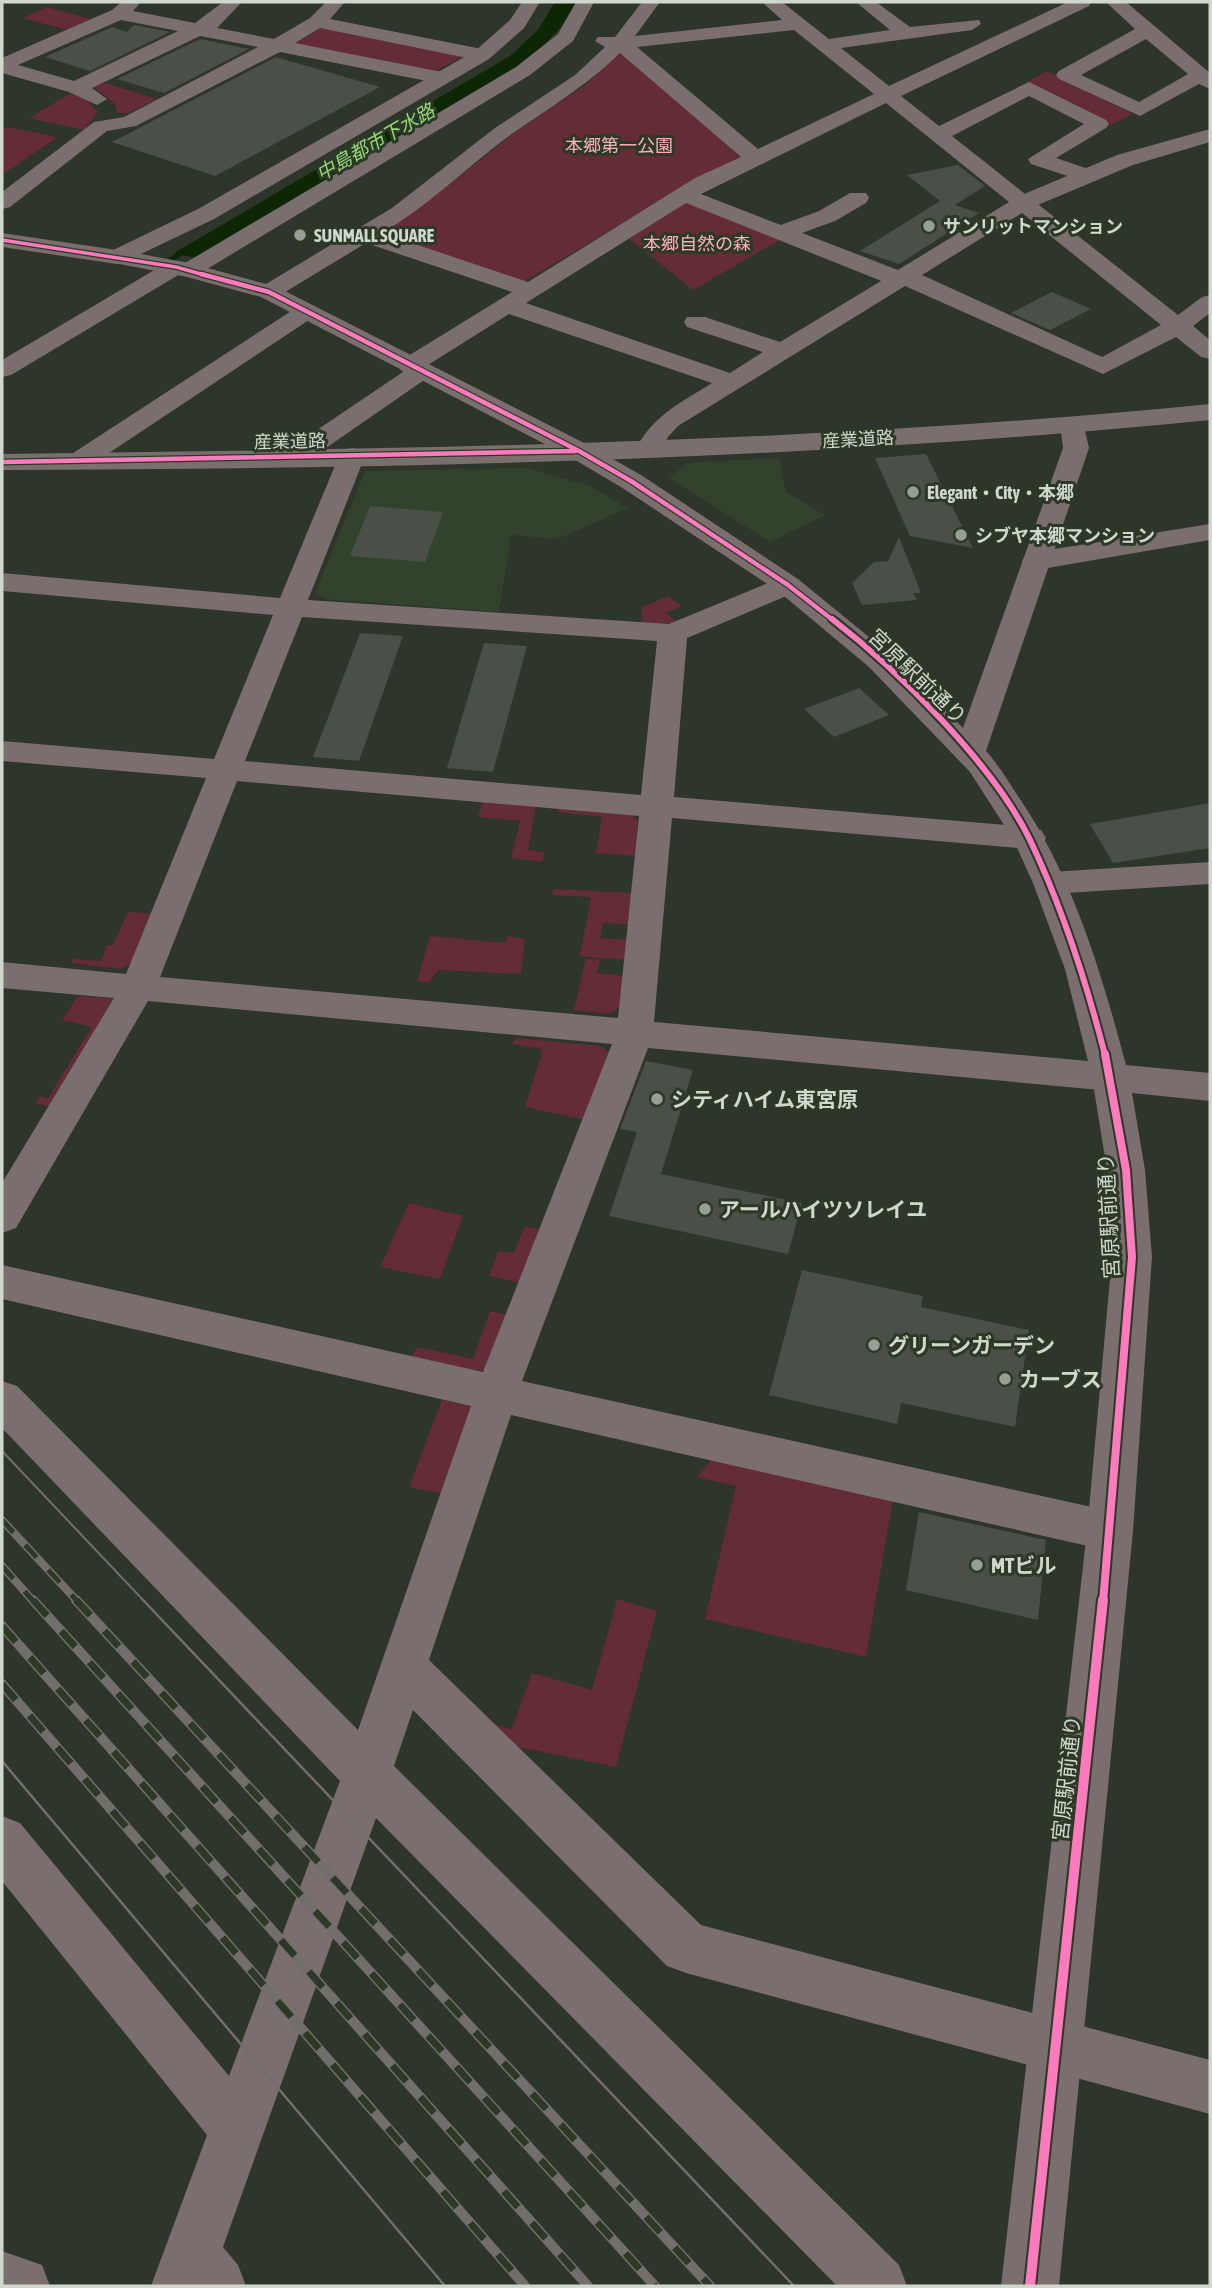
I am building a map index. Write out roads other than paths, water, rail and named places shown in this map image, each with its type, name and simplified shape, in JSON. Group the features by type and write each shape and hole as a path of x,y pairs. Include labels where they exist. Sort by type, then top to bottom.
{"main road":[{"name":"産業道路","path":"2,462 649,449 893,438 1210,412"}],"street":[{"path":"76,88 211,23 233,2"},
{"path":"2,202 24,188 101,126 129,122 278,45 317,22 336,2"},
{"path":"117,257 206,214 482,55 517,24 531,2"},
{"path":"2,370 173,266 523,71 563,36 585,2"},
{"path":"269,292 428,194 502,132 582,79 620,43 650,2"},
{"path":"771,2 1210,352"},
{"path":"865,2 907,34"},
{"path":"303,456 317,442 415,368 507,305 685,195 756,158 1082,2"},
{"path":"1115,2 1206,79 1140,110 1066,75 1148,30"},
{"path":"2,66 125,8 199,29 442,78"},
{"path":"953,8 994,44"},
{"path":"317,22 482,55"},
{"path":"563,36 620,43 798,23"},
{"path":"825,45 972,24"},
{"path":"13,35 47,46"},
{"path":"620,43 756,158"},
{"path":"2,66 76,88 108,105 101,126"},
{"path":"937,135 1029,88 1098,124 1039,159 1086,177"},
{"path":"649,449 656,434 669,421 1025,202 1125,160 1210,135"},
{"path":"2,185 24,188"},
{"path":"685,195 887,275 922,282 1104,367 1178,326 1210,302"},
{"path":"781,233 827,216 858,198"},
{"path":"365,234 530,290"},
{"name":"宮原駅前通り","path":"2,240 173,266 269,292 579,451 631,481 788,585 842,626 905,684 970,751 1029,838 1050,883 1083,969 1111,1077 1126,1170 1132,1257 1110,1531 1030,2286"},
{"path":"2,348 173,266"},
{"path":"507,305 733,382"},
{"path":"79,461 307,311"},
{"path":"696,322 783,351"},
{"path":"970,751 1076,447 1073,424"},
{"path":"2,1217 138,988 352,456"},
{"path":"1036,561 1210,532"},
{"path":"2,582 292,608 673,633 788,585"},
{"path":"196,2275 237,2128 367,1774 497,1391 635,1034 673,633"},
{"path":"905,684 933,693 959,693 974,689 996,674"},
{"path":"2,751 1029,838"},
{"path":"1050,883 1210,873"},
{"path":"2,975 1210,1087"},
{"path":"2,1282 497,1391 1110,1531"},
{"path":"2,1399 367,1774 878,2286"},
{"path":"403,1667 686,1947 1210,2087"},
{"path":"2,1841 237,2128"},
{"path":"2,2280 21,2286"}],"water":[{"path":"555,2 577,2 561,27 525,65 195,258 174,253 510,56 538,30"}],"waterway":[{"name":"中島都市下水路","path":"171,259 192,247"}],"tram line":[{"path":"2,1451 145,1602"},
{"path":"143,1600 794,2286"},
{"path":"2,1761 445,2286"}],"railway":[{"path":"2,1520 78,1602"},
{"path":"2,1566 34,1602"},
{"path":"33,1600 655,2286"},
{"path":"76,1600 710,2286"},
{"path":"2,1626 588,2286"},
{"path":"2,1684 525,2286"}],"place":[{"name":"サンリットマンション","path":"929,226"},
{"name":"SUNMALL SQUARE","path":"300,235"},
{"name":"Elegant・City・本郷","path":"913,492"},
{"name":"シブヤ本郷マンション","path":"961,535"},
{"name":"シティハイム東宮原","path":"657,1099"},
{"name":"アールハイツソレイユ","path":"705,1209"},
{"name":"グリーンガーデン","path":"874,1345"},
{"name":"カーブス","path":"1005,1379"},
{"name":"MTビル","path":"977,1565"}],"park label":[{"name":"本郷第一公園","path":"619,145"},
{"name":"本郷自然の森","path":"697,243"}]}
